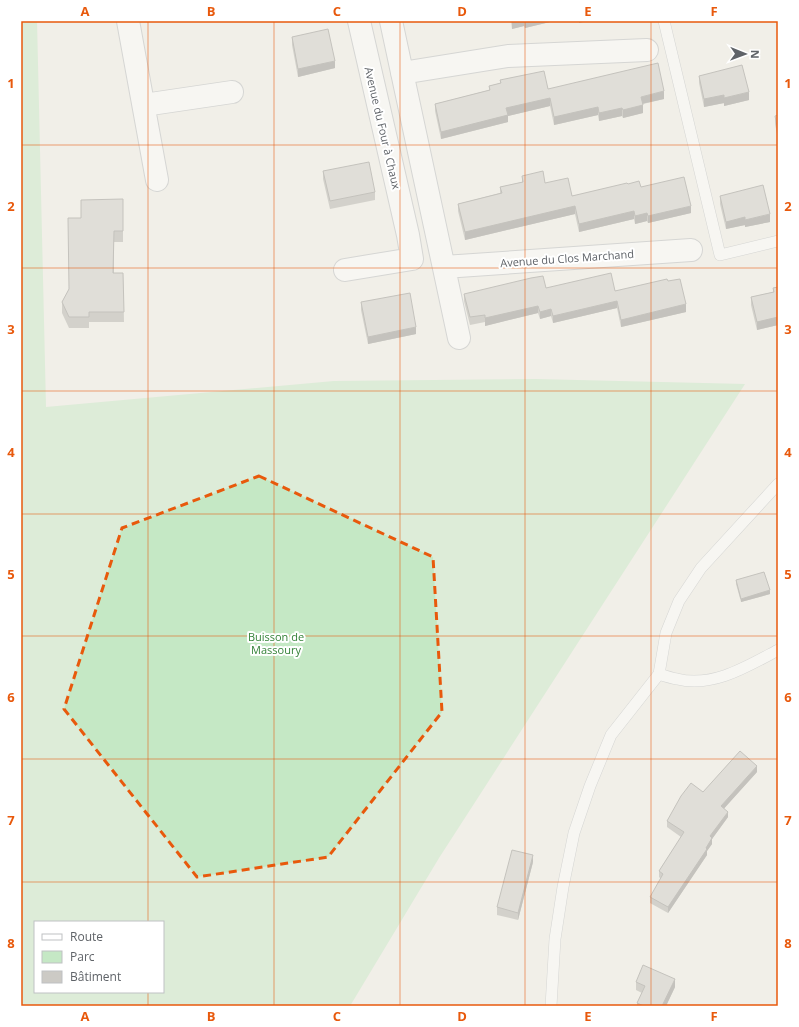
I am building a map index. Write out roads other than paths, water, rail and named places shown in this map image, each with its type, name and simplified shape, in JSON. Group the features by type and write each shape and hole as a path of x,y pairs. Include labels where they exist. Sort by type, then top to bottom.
{"street":[{"path":"128,21 157,180"},
{"name":"Avenue du Four à Chaux","path":"345,270 412,259 359,21"},
{"path":"391,21 460,338"},
{"path":"402,73 508,56 648,50"},
{"path":"144,105 232,92"},
{"name":"Avenue du Clos Marchand","path":"444,267 691,250"}],"lane":[{"path":"664,21 720,255 778,241"},
{"path":"551,1006 555,939 563,887 576,827 590,786 611,735 659,674 666,632 679,601 701,568 778,484"},
{"path":"659,674 678,680 698,681 723,677 778,650"}],"park label":[{"name":"Buisson de Massoury","path":"276,642"}]}
